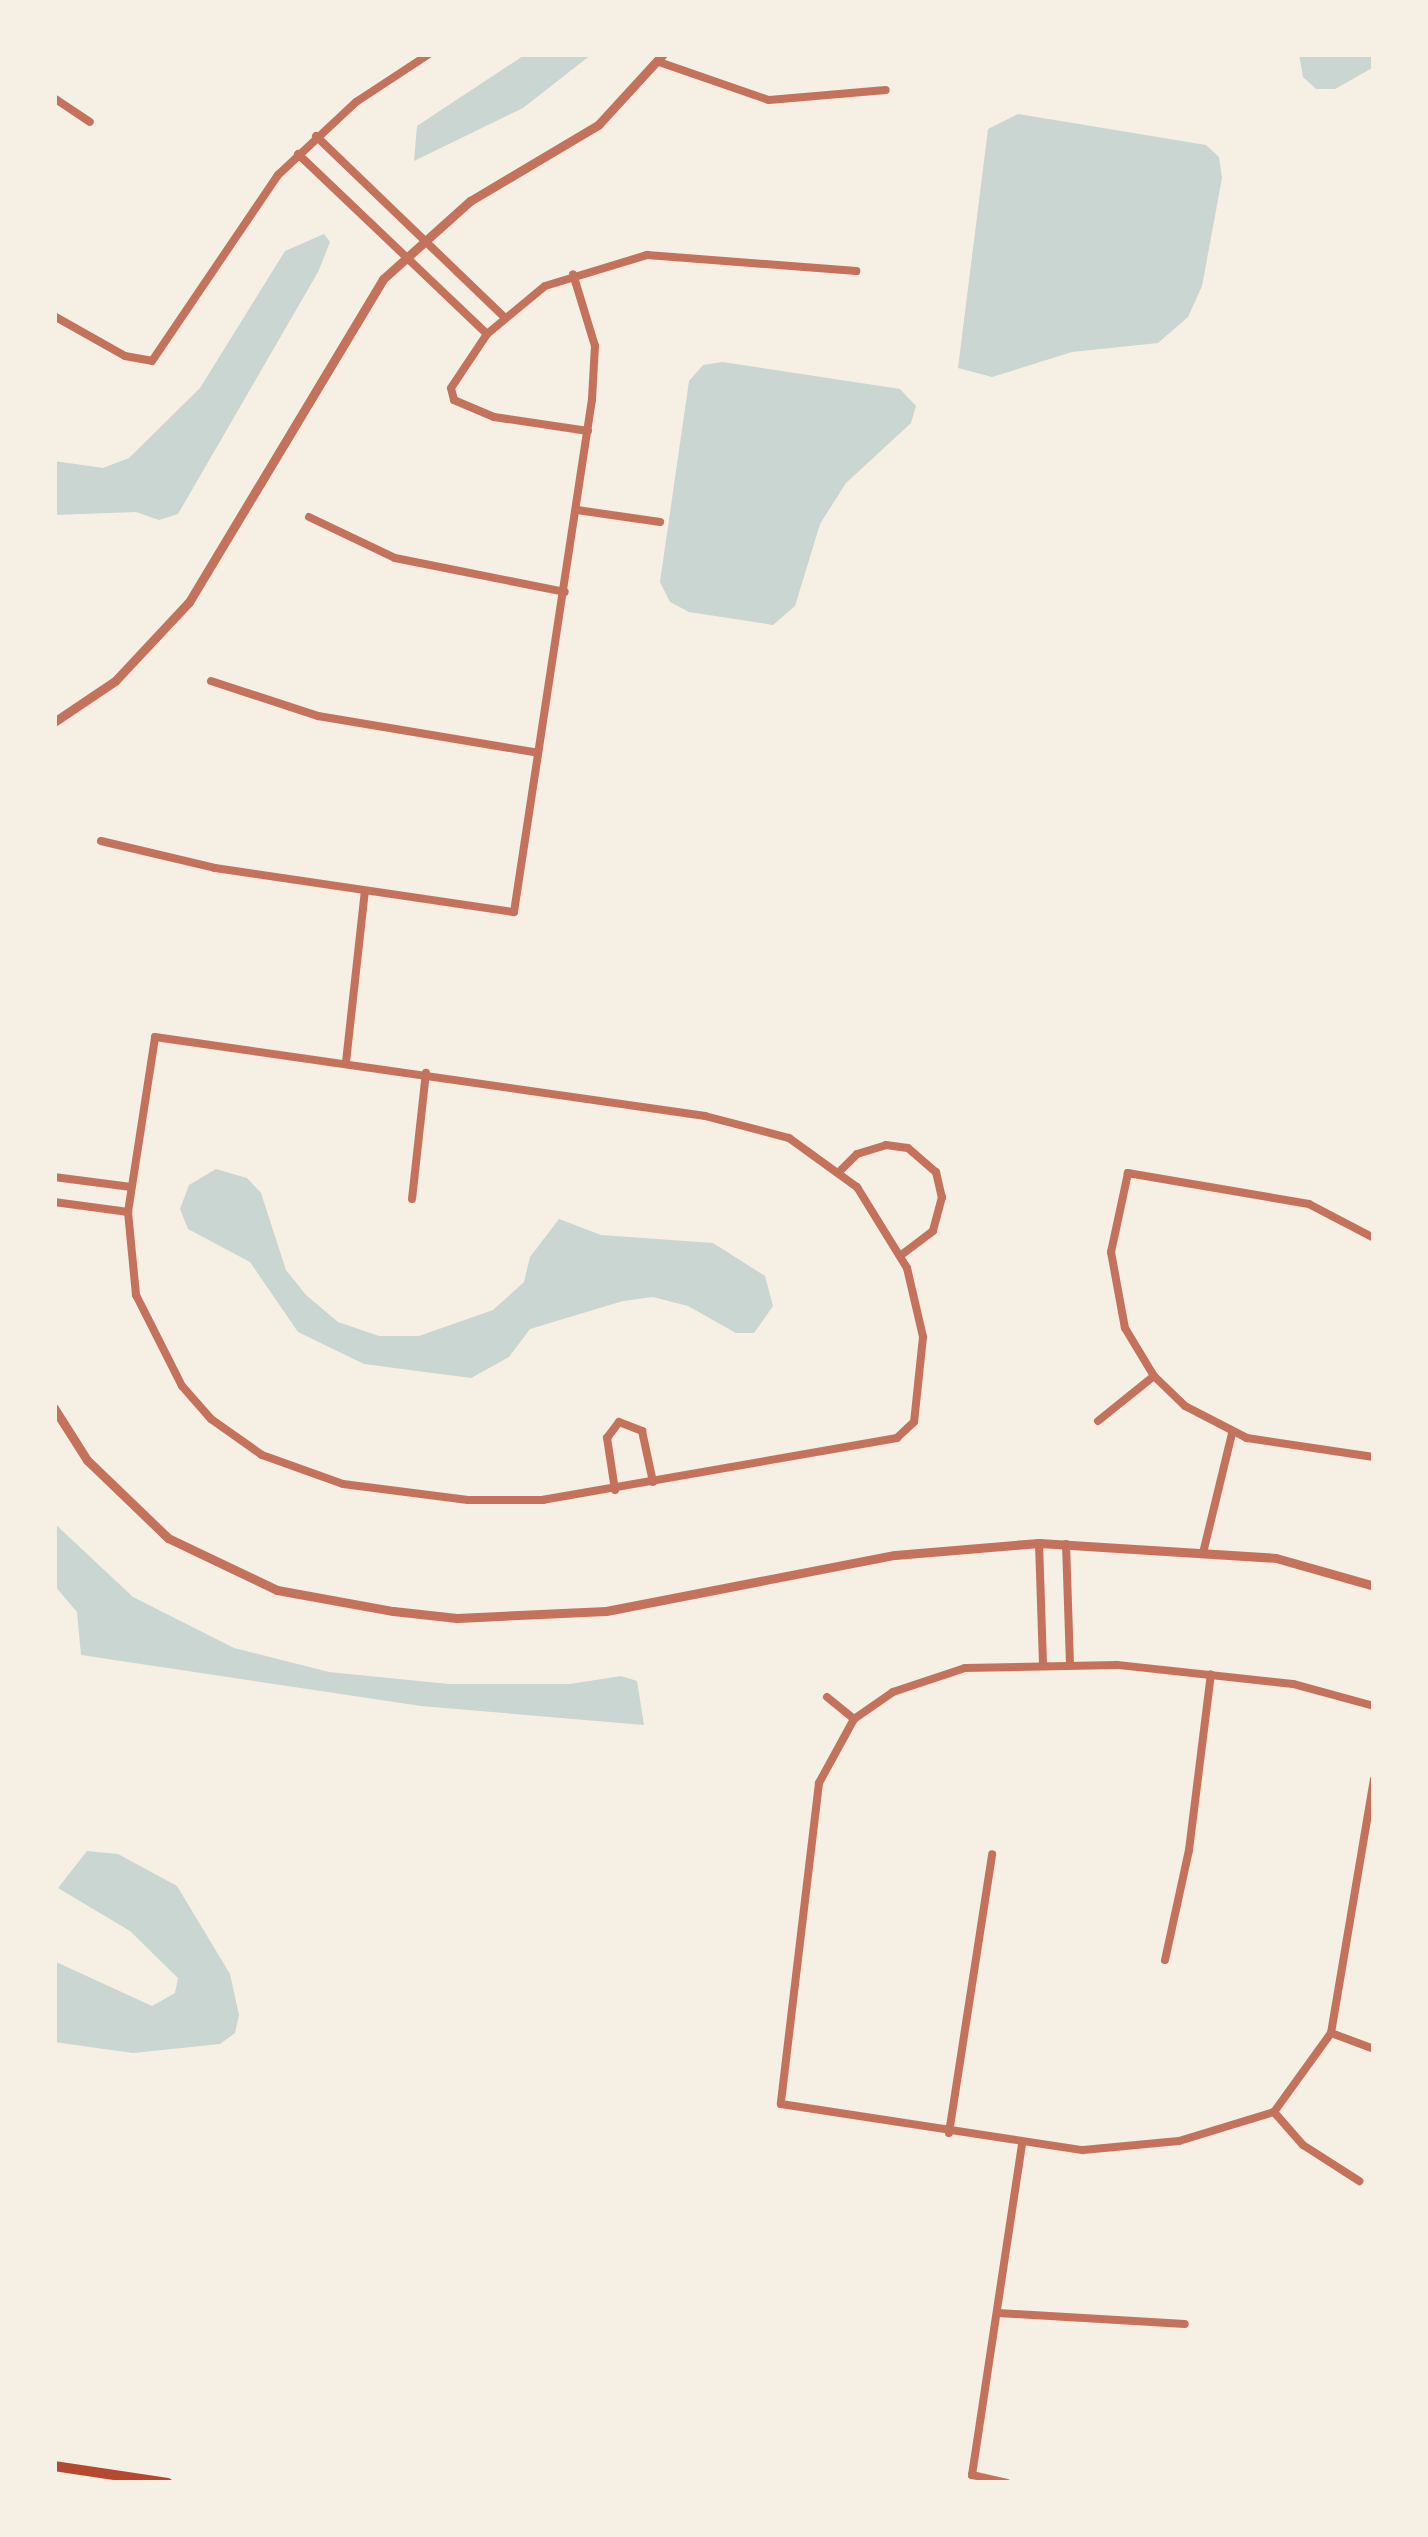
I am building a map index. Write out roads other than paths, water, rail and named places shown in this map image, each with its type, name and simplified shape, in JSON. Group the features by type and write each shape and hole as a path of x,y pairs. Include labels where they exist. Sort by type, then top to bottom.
{"main road":[{"path":"54,2466 168,2483"}],"street":[{"path":"54,316 125,356 152,361 237,229 298,154 430,54"},
{"path":"54,722 131,667 189,602 357,310 422,239 470,201 567,148 661,58 769,100 886,90"},
{"path":"54,98 90,122"},
{"path":"316,136 505,318"},
{"path":"298,154 487,334"},
{"path":"588,431 494,417 454,400 452,388 487,334 572,274 620,258 674,254 856,271"},
{"path":"101,841 365,891 514,912 588,431 595,346 572,274"},
{"path":"577,510 660,522"},
{"path":"309,517 395,558 565,592"},
{"path":"211,681 318,716 538,753"},
{"path":"346,1063 365,891"},
{"path":"155,1037 346,1063 749,1125 789,1138 838,1172 901,1255 923,1337 914,1422 897,1438 615,1490 511,1501 425,1496 313,1476 262,1455 211,1419 163,1358 136,1295 128,1212 155,1037"},
{"path":"412,1198 426,1073"},
{"path":"838,1172 857,1154 886,1144 908,1148 936,1172 941,1197 934,1231 901,1255"},
{"path":"1373,1234 1309,1204 1127,1172 1113,1234 1114,1293 1154,1376 1185,1406 1232,1433 1374,1457"},
{"path":"54,1177 130,1186"},
{"path":"54,1202 128,1212"},
{"path":"1098,1421 1154,1376"},
{"path":"54,1408 87,1460 168,1538 277,1590 392,1611 457,1618 606,1611 896,1555 1040,1544 1204,1549 1276,1558 1374,1586"},
{"path":"615,1490 607,1438 619,1422 642,1432 653,1482"},
{"path":"1204,1549 1232,1433"},
{"path":"1040,1544 1043,1664"},
{"path":"1066,1544 1070,1663"},
{"path":"1374,1706 1211,1674 1070,1663 929,1676 854,1719 819,1783 810,1823 782,2104 1022,2145 1135,2148 1274,2112 1331,2033 1374,1780"},
{"path":"1165,1960 1189,1850 1211,1674"},
{"path":"827,1697 854,1719"},
{"path":"949,2133 992,1854"},
{"path":"1331,2033 1374,2049"},
{"path":"1274,2112 1304,2145 1359,2181"},
{"path":"1007,2483 971,2476 1022,2145"},
{"path":"998,2313 1184,2324"}]}
